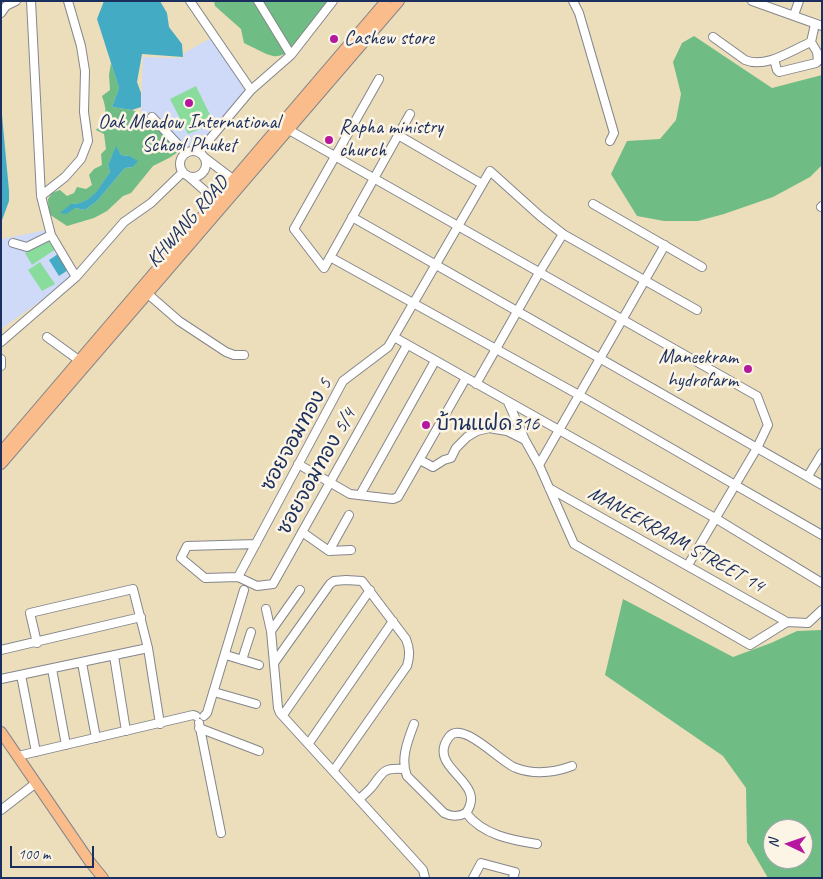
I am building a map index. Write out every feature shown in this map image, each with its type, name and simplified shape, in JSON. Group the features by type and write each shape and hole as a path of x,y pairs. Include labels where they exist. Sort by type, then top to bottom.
{"main road":[{"name":"KHWANG ROAD","path":"343,59 386,1"},
{"name":"KHWANG ROAD","path":"1,464 128,310 343,59 399,1"},
{"name":"KHWANG ROAD","path":"1,452 80,361 128,310 148,294 220,204 234,180 286,126"},
{"path":"1,732 103,878"},
{"path":"1,742 95,878"}],"street":[{"path":"1,13 6,6 16,1"},
{"path":"31,1 41,196 51,235 76,277"},
{"path":"41,196 65,177 81,159 88,141 84,112 85,71 82,46 68,1"},
{"path":"190,1 251,90"},
{"path":"258,1 291,55"},
{"path":"199,152 251,90 291,55 333,1"},
{"path":"573,1 579,13 614,133 610,141"},
{"path":"713,37 749,62 774,59 811,42 818,25 762,3 752,1"},
{"path":"794,16 799,1"},
{"path":"774,59 775,67 779,72 816,64 818,61 817,52 811,42"},
{"path":"380,79 294,229 324,268 410,114"},
{"path":"152,117 186,153"},
{"path":"286,126 539,273 757,396 768,426 757,448 688,564"},
{"path":"398,135 482,184"},
{"path":"220,204 186,174 180,165 181,161 186,153 199,152 234,180"},
{"path":"186,174 196,176 204,172 206,168 205,158"},
{"name":"ซอยจอมทอง 5","path":"238,577 343,381 388,346 490,171 563,234"},
{"path":"1,342 76,277 124,222 151,203 186,174"},
{"path":"593,204 702,268"},
{"path":"352,216 822,484"},
{"path":"476,384 563,234 697,310"},
{"path":"13,243 27,247 51,235"},
{"path":"539,465 665,245"},
{"path":"330,257 579,395 822,536"},
{"path":"148,294 179,321 226,352 234,355 244,354"},
{"path":"47,337 80,361"},
{"name":"MANEEKRAAM STREET 14","path":"394,337 715,518 822,583"},
{"name":"ซอยจอมทอง 5/4","path":"238,577 257,586 273,584 407,344"},
{"path":"1,358 1,366"},
{"path":"360,495 435,361"},
{"path":"298,464 350,494 394,499 398,497 466,378"},
{"path":"508,402 525,440 539,465 574,544 750,645 787,622 808,624 822,610"},
{"path":"420,460 433,467 451,458 456,448 467,437 477,431 489,428 507,431 525,440"},
{"path":"808,476 822,453"},
{"name":"MANEEKRAAM STREET 14","path":"549,488 688,564 787,622"},
{"path":"329,550 348,515"},
{"path":"302,532 329,550 350,550"},
{"path":"238,577 205,578 181,558 187,546 256,544"},
{"path":"274,663 334,581 362,582 406,639 410,648 410,658 407,666 334,770"},
{"path":"36,643 30,613 133,589 148,648 160,724"},
{"path":"199,721 207,713 244,590"},
{"path":"271,631 300,590"},
{"path":"283,715 370,590"},
{"path":"266,609 271,631 278,708 423,870 425,878"},
{"path":"1,650 141,617"},
{"path":"308,743 392,621"},
{"path":"242,660 251,632"},
{"path":"1,679 148,648"},
{"path":"226,655 258,665"},
{"path":"114,656 126,731"},
{"path":"82,663 96,738"},
{"path":"52,669 66,745"},
{"path":"21,675 36,752"},
{"path":"214,692 256,704"},
{"path":"18,756 193,715 199,721 259,751"},
{"path":"199,721 221,833"},
{"path":"414,724 408,741 404,769 406,776 444,813 451,816 466,813 471,804 472,796 469,789 446,763 444,754 448,738 452,733 458,732 473,737 505,763 516,768 541,773 559,771 572,766"},
{"path":"359,799 371,788 383,771 391,768 404,769"},
{"path":"1,810 32,786"},
{"path":"466,813 480,827 492,833 521,842 537,844"},
{"path":"474,878 481,862 515,872 513,878"}],"shaded area":[{"name":"Oak Meadow International School Phuket","path":"213,37 244,89 245,94 198,150 192,148 185,150 141,112 143,57 183,58 184,53"},
{"path":"47,230 71,276 49,295 1,329 1,239"}],"green space":[{"path":"214,1 335,1 307,36 298,44 281,55 273,56 244,43 241,29 215,6"},
{"path":"694,36 772,88 822,75 822,165 810,177 773,197 724,214 698,221 664,221 637,216 611,174 627,141 660,139 676,120 681,94 673,62 682,43"},
{"path":"111,63 119,88 112,107 132,110 146,116 148,125 155,125 178,152 153,166 131,193 123,196 107,211 94,218 67,226 49,214 48,199 52,193 60,190 67,196 74,193 77,187 86,189 92,185 89,175 94,169 102,165 101,154 106,149 104,134 96,130 103,122 105,114 102,96 110,90 109,75","holes":["116,147 121,155 130,156 137,161 133,167 125,168 97,201 85,210 75,208 71,204 90,198 102,184 110,172 108,165"]},
{"path":"196,86 214,123 188,134 170,99"},
{"path":"49,238 56,249 32,265 25,253"},
{"path":"40,262 55,284 42,291 28,270"},
{"path":"623,599 733,657 797,631 822,630 822,878 768,878 747,842 746,788 723,756 605,675"}],"water":[{"path":"104,1 160,1 167,13 169,27 182,44 183,57 142,54 137,82 141,93 141,107 132,110 112,107 119,88 97,19"},
{"path":"1,104 9,201 1,223"},
{"path":"116,146 121,155 130,156 138,161 133,167 125,168 97,201 85,210 75,208 66,214 60,213 71,204 85,201 95,194 110,172 108,165"},
{"path":"58,254 68,270 59,276 49,260"}],"place":[{"name":"Cashew store","path":"334,39"},
{"name":"Oak Meadow International School Phuket","path":"189,103"},
{"name":"Rapha ministry church","path":"329,140"},
{"name":"Maneekram hydrofarm","path":"748,369"},
{"name":"บ้านแฝด316","path":"426,425"}]}
